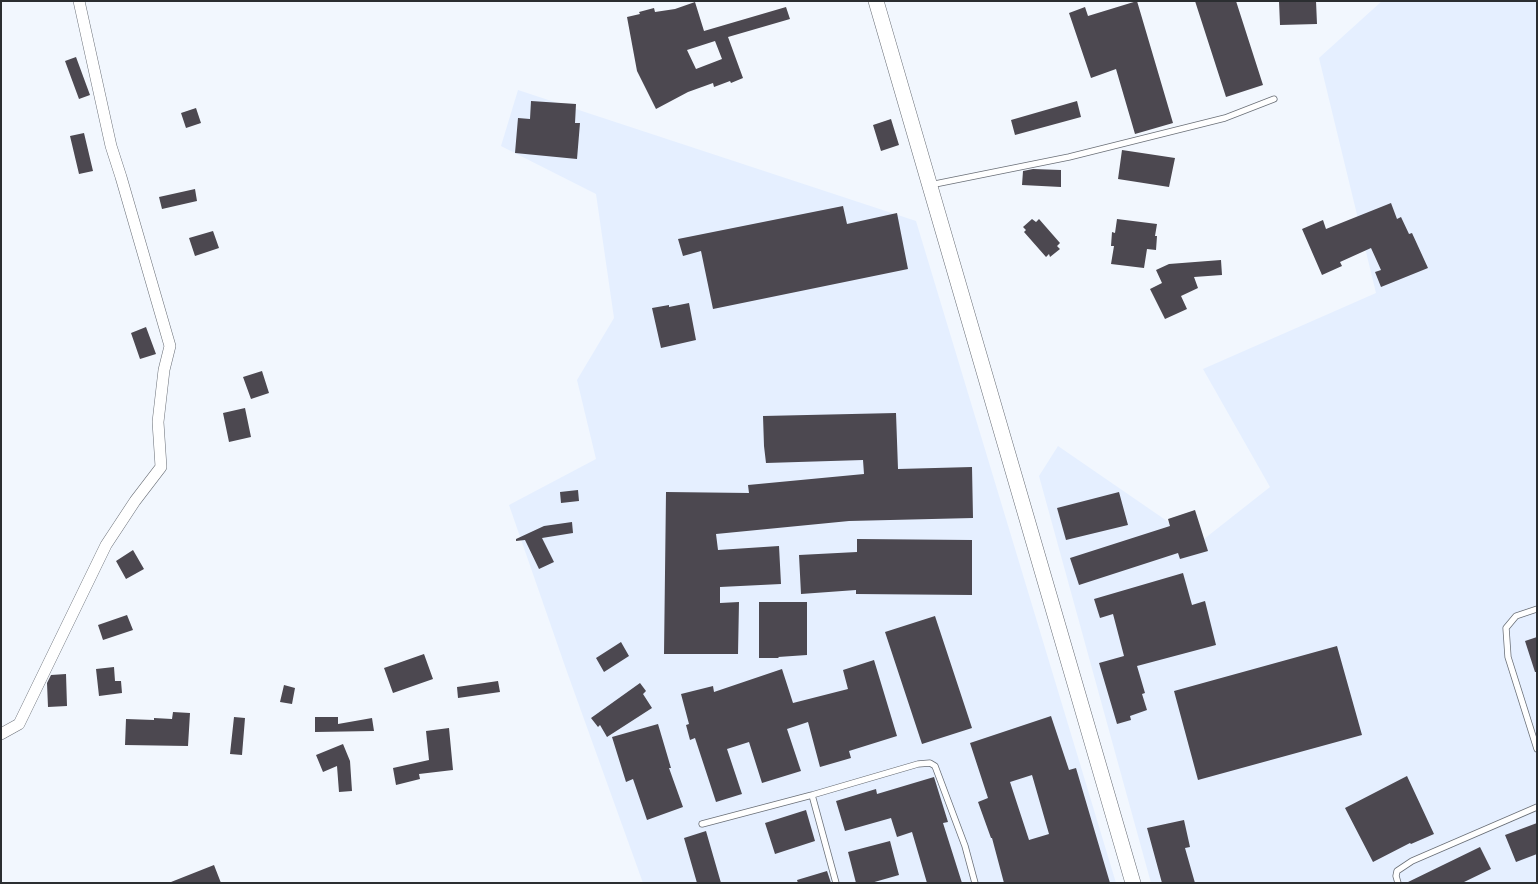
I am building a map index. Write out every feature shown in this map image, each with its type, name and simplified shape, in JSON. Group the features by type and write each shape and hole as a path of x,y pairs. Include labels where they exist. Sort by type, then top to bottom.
{"street":[{"path":"1,734 19,724 106,545 135,501 161,467 158,422 164,370 170,346 111,146 79,1"},
{"path":"876,1 1133,883"}],"lane":[{"path":"929,185 1069,157 1225,118 1274,99"},
{"path":"1537,610 1516,616 1506,628 1508,657 1537,749"},
{"path":"702,824 918,764 930,763 935,766 965,846 975,883"},
{"path":"812,795 836,883"},
{"path":"1398,883 1396,876 1398,871 1412,861 1537,807"}],"shaded area":[{"path":"1382,1 1537,1 1537,883 1151,883 1039,476 1058,446 1199,543 1270,487 1203,369 1376,293 1319,58"},
{"path":"518,90 916,221 1116,883 643,883 509,505 596,459 577,380 614,318 596,194 501,146"}],"building":[{"path":"1137,1 1173,123 1135,134 1116,69 1091,78 1069,13 1085,7 1088,16"},
{"path":"1195,1 1236,1 1263,85 1226,97"},
{"path":"1279,1 1316,1 1317,24 1280,25"},
{"path":"695,2 704,31 786,7 790,19 728,37 743,78 714,87 713,83 688,92 656,109 637,71 627,17 654,8 655,12 675,9","holes":["715,41 722,59 696,69 687,50"]},
{"path":"76,57 90,95 79,99 65,61"},
{"path":"531,101 576,104 575,123 580,123 577,159 515,153 518,118 530,119"},
{"path":"1077,101 1081,117 1015,135 1011,120"},
{"path":"196,108 201,123 186,128 181,113"},
{"path":"891,119 899,145 881,151 873,125"},
{"path":"84,133 93,171 79,174 70,136"},
{"path":"1122,150 1175,158 1169,187 1118,179"},
{"path":"1033,169 1061,170 1061,187 1022,185 1023,171"},
{"path":"195,189 197,201 162,209 159,197"},
{"path":"1391,203 1397,219 1401,217 1409,234 1412,233 1428,268 1381,287 1375,272 1381,270 1371,248 1340,262 1342,266 1322,275 1302,229 1323,220 1326,229"},
{"path":"843,206 847,224 897,213 908,269 713,309 701,251 683,256 678,239"},
{"path":"1032,219 1036,222 1039,219 1060,243 1057,246 1060,249 1050,257 1049,254 1046,257 1024,232 1026,230 1023,227"},
{"path":"1117,219 1157,224 1155,236 1157,236 1156,250 1147,249 1144,268 1111,264 1114,246 1111,246 1112,232 1115,233"},
{"path":"213,231 219,248 195,256 189,238"},
{"path":"1221,260 1222,275 1194,277 1198,288 1181,296 1187,309 1165,319 1150,289 1162,283 1156,270 1169,264"},
{"path":"689,303 696,340 661,348 652,308"},
{"path":"146,327 156,354 140,359 131,333"},
{"path":"262,371 269,393 251,399 243,377"},
{"path":"245,408 251,437 229,442 223,413"},
{"path":"896,413 898,469 972,467 973,518 849,521 716,534 718,550 779,546 781,584 720,587 720,603 739,602 738,654 664,654 666,492 749,493 748,485 864,474 863,460 766,463 763,416"},
{"path":"578,490 579,501 561,503 560,492"},
{"path":"1119,492 1128,525 1066,540 1057,508"},
{"path":"1195,510 1208,551 1180,559 1178,553 1079,585 1070,558 1170,526 1168,519"},
{"path":"572,522 573,533 542,538 554,562 539,569 525,540 516,541 516,539 544,526"},
{"path":"857,539 972,540 972,595 856,594 856,590 801,594 799,555 857,552"},
{"path":"133,550 144,569 126,579 116,561"},
{"path":"1183,573 1192,605 1205,601 1216,645 1137,666 1145,693 1142,694 1147,710 1130,716 1131,720 1117,724 1099,663 1124,656 1113,614 1100,618 1094,599"},
{"path":"759,602 807,602 807,655 759,658"},
{"path":"127,615 133,630 103,640 98,625"},
{"path":"935,616 972,728 922,744 885,632"},
{"path":"1537,637 1537,672 1535,672 1525,641"},
{"path":"621,642 629,656 604,672 596,658"},
{"path":"1337,646 1362,735 1198,780 1174,691"},
{"path":"424,654 433,679 393,693 384,668"},
{"path":"874,660 897,736 849,751 851,758 820,767 808,722 787,729 801,771 762,783 749,742 727,749 742,794 716,802 695,738 690,740 686,725 689,724 681,694 713,686 714,692 782,669 793,703 848,689 843,670"},
{"path":"114,667 115,681 121,681 122,693 99,696 96,669"},
{"path":"66,674 67,706 48,707 47,683 51,675"},
{"path":"498,681 500,692 458,698 457,687"},
{"path":"640,683 646,691 643,694 652,708 607,737 600,725 598,727 591,718"},
{"path":"284,685 295,688 292,704 280,702"},
{"path":"173,712 190,713 188,746 125,745 126,719 172,719"},
{"path":"1051,716 1069,770 1076,768 1110,883 1004,883 992,838 978,802 988,798 970,743","holes":["1032,775 1049,834 1029,840 1010,782"]},
{"path":"234,717 245,718 242,755 230,754"},
{"path":"315,717 338,717 338,724 372,718 374,731 315,732"},
{"path":"658,724 671,768 669,768 683,807 647,820 633,779 626,782 612,737"},
{"path":"449,728 453,770 419,774 420,779 396,785 393,768 429,760 426,731"},
{"path":"343,744 350,761 352,791 339,792 337,766 323,772 316,755"},
{"path":"1407,776 1434,834 1410,843 1373,862 1345,808"},
{"path":"934,777 948,822 943,823 962,883 927,883 912,832 897,837 891,818 845,831 836,801 876,789 877,794"},
{"path":"806,810 815,841 775,854 765,823"},
{"path":"1184,820 1190,847 1185,848 1195,883 1162,883 1147,828"},
{"path":"1537,823 1537,854 1516,862 1505,835"},
{"path":"706,831 721,883 697,883 684,838"},
{"path":"890,841 899,875 871,883 856,883 848,852"},
{"path":"1480,847 1491,869 1462,883 1406,883"},
{"path":"214,865 221,883 171,883 171,882"},
{"path":"827,871 831,883 798,883 797,880"}]}
